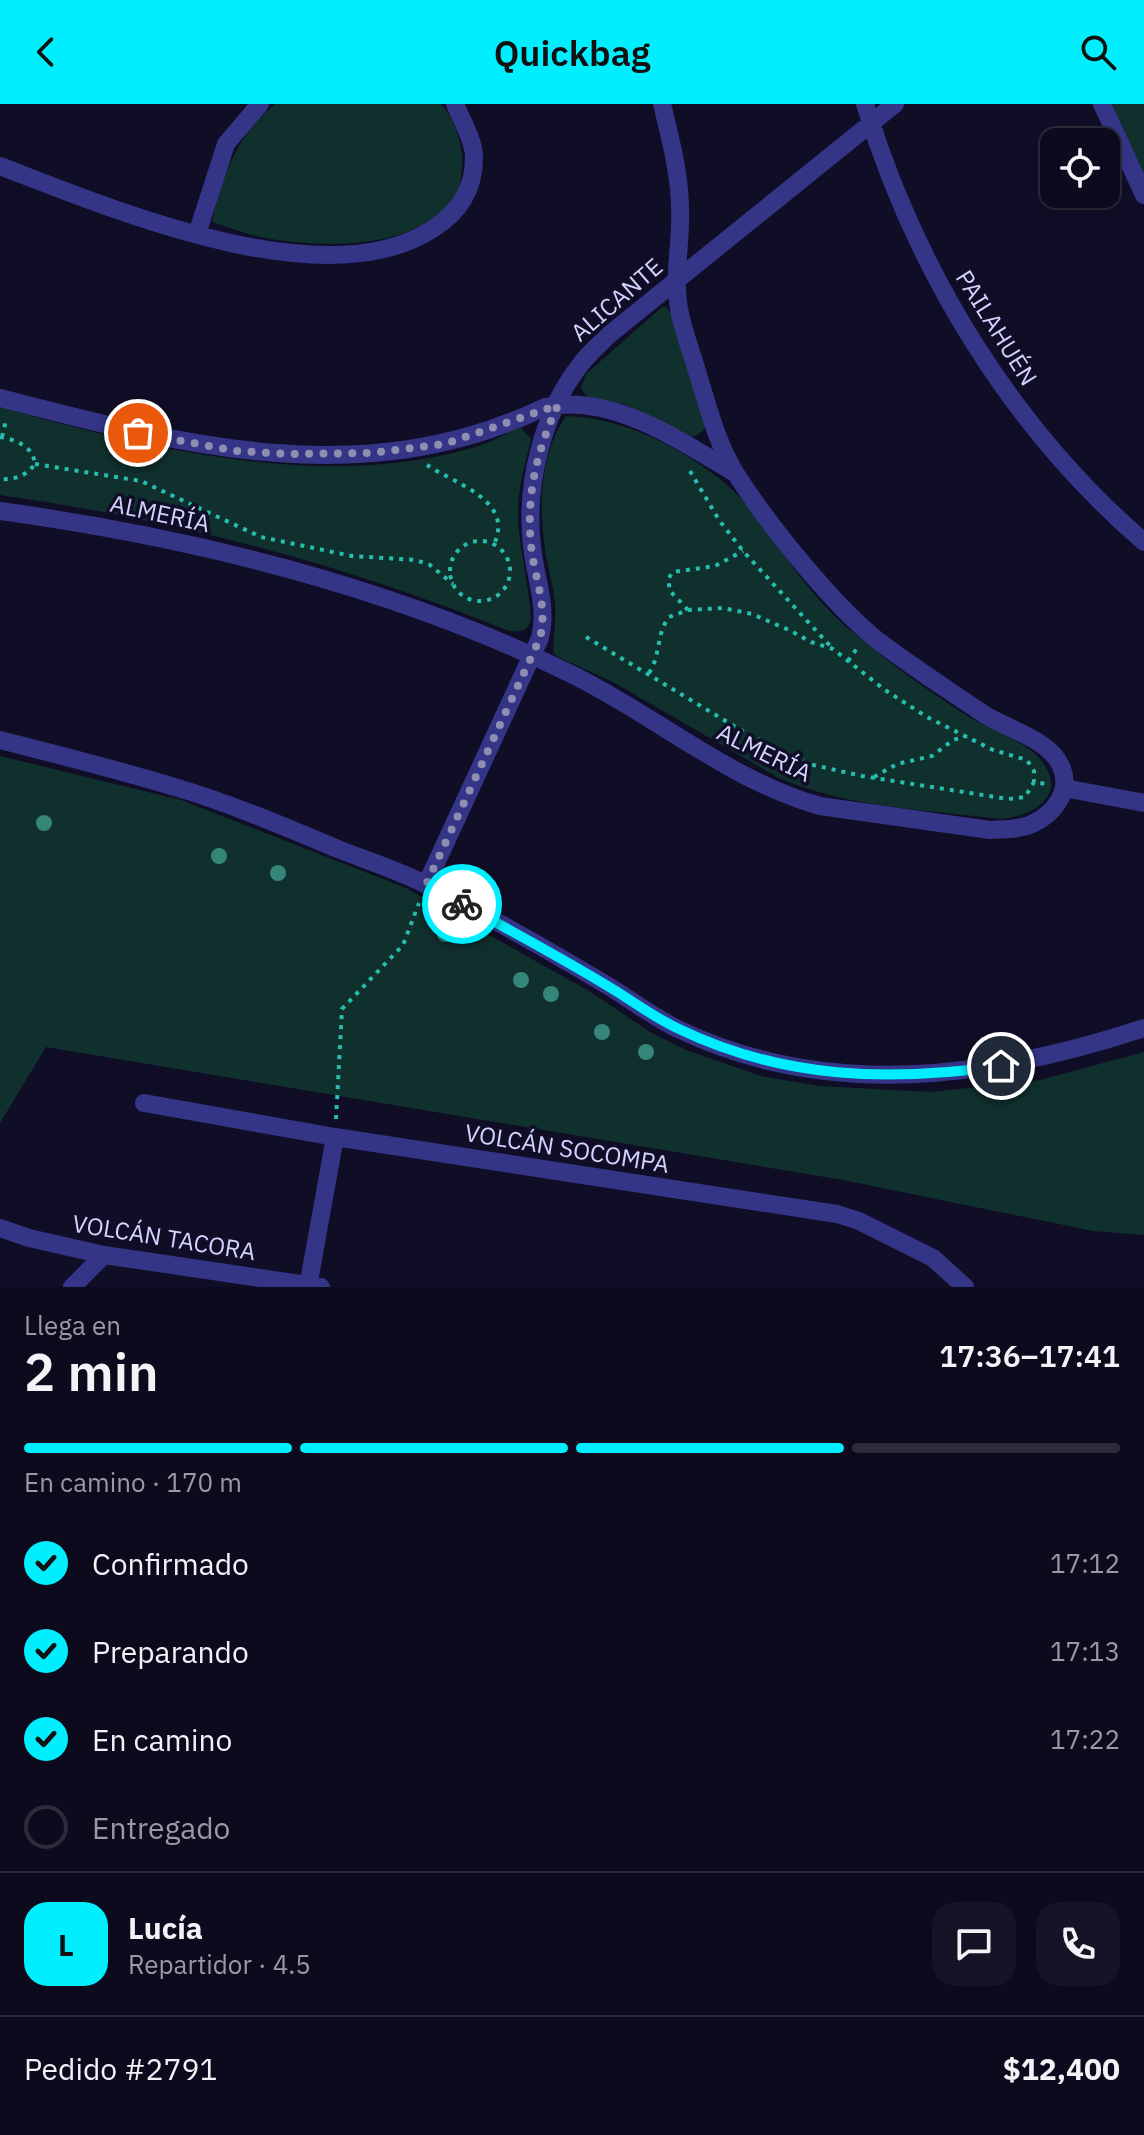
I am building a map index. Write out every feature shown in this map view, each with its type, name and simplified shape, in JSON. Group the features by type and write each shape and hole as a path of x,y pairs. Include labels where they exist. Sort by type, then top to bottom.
{"street":[{"path":"197,234 226,144 260,104"},
{"path":"0,166 141,218 197,234 262,248 322,255 367,254 414,241 450,218 469,192 474,154 455,104"},
{"path":"662,104 681,206 676,280 680,314 720,439 735,473 794,551 869,632 983,714 1050,752 1061,766 1064,788 1144,803"},
{"name":"PAILAHUÉN","path":"865,104 910,226 941,288 973,341 1043,437 1104,504 1142,536"},
{"name":"ALICANTE","path":"426,885 533,657 543,625 544,609 531,543 531,493 540,446 571,378 587,356 610,334 895,104"},
{"path":"1102,104 1144,195"},
{"path":"0,398 163,439 237,451 338,455 445,444 558,405 613,412 645,424 735,473"},
{"name":"ALMERÍA","path":"0,511 173,539 361,589 462,626 595,685 723,763 774,790 820,806 990,830 1011,829 1031,825 1044,816 1055,807 1064,788"},
{"path":"0,740 179,788 242,809 426,885 537,945 676,1028 714,1045 793,1067 868,1076 938,1075 1033,1060 1144,1028"},
{"name":"VOLCÁN SOCOMPA","path":"144,1103 335,1137 837,1214 859,1221 933,1258 965,1287"},
{"path":"313,1286 335,1137"},
{"name":"VOLCÁN TACORA","path":"0,1228 52,1244 104,1255 313,1286"},
{"path":"72,1287 104,1255"}],"path":[{"path":"0,437 16,441 29,449 35,464"},
{"path":"586,637 779,751 809,764 1008,799 1025,797 1034,782 1034,771 1027,760 993,750 927,717 885,690 833,649 743,551 719,520 675,439"},
{"path":"410,449 428,466 475,491 487,501 497,517 499,529 494,544"},
{"path":"0,479 17,478 35,464"},
{"path":"35,464 141,481 261,537 352,556 416,560 430,565 463,596 477,601 492,599 504,590 510,568 505,554 494,544 480,541 459,550 452,562 453,584"},
{"path":"688,610 670,591 668,579 673,572 715,566 743,551"},
{"path":"649,673 656,663 665,623 677,613 688,610 737,610 771,621 811,642 833,649"},
{"path":"872,777 905,761 932,756 953,740 968,736"},
{"path":"1034,782 1064,788"},
{"path":"335,1137 342,1009 403,945 426,885"}],"green space":[{"path":"275,104 440,104 450,116 460,141 462,166 458,190 443,210 422,225 371,241 343,244 289,241 258,237 212,222 233,157 250,130"},
{"path":"1112,104 1144,104 1144,174"},
{"path":"662,307 666,307 672,315 706,424 703,431 693,437 624,404 588,398 581,388 586,374"},
{"path":"0,407 99,433 203,455 308,466 359,466 430,458 478,446 521,428 531,439 518,508 530,623 521,631 509,631 385,585 259,547 131,517 0,495"},
{"path":"566,416 607,422 646,434 682,453 725,483 749,507 794,569 844,625 940,698 969,717 1021,743 1038,757 1050,777 1051,788 1042,804 1023,814 1002,819 859,802 804,787 777,777 613,682 556,656 553,652 555,603 543,532 542,497 551,445"},
{"path":"0,756 181,800 406,888 589,991 650,1032 686,1050 761,1076 819,1086 931,1092 1040,1080 1144,1052 1144,1235 1093,1231 843,1180 46,1047 0,1123"}],"way so far":[{"path":"138,433 237,451 338,455 371,453 445,444 558,405 540,446 531,493 531,543 544,609 540,638 426,885 462,904"}],"route":[{"path":"462,904 561,958 676,1028 714,1045 756,1058 793,1067 868,1076 938,1075 1001,1066"}]}
